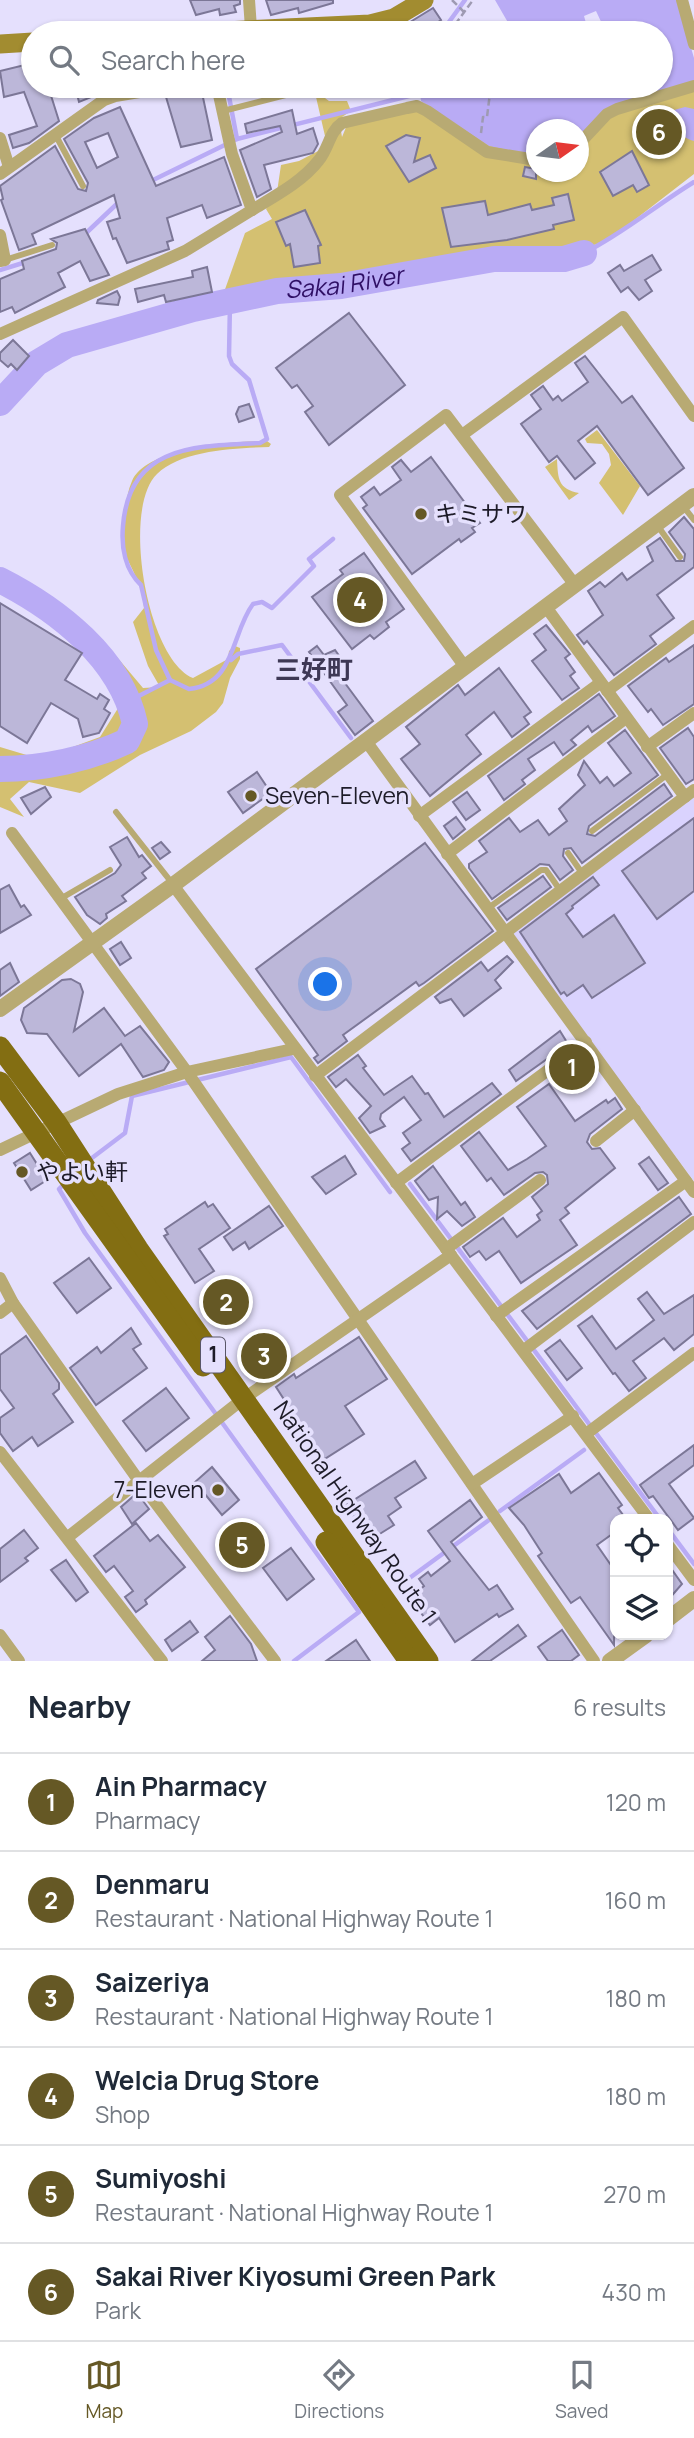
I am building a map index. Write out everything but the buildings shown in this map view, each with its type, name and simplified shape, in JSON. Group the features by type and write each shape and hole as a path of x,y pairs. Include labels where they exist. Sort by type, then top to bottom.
{"highway":[{"name":"National Highway Route 1","path":"0,1047 56,1122 409,1661"},
{"name":"National Highway Route 1","path":"0,1082 428,1661"}],"main road":[{"path":"382,21 394,18 424,0"},
{"path":"0,44 21,43"}],"street":[{"path":"249,0 250,21"},
{"path":"682,0 694,44"},
{"path":"673,92 694,86"},
{"path":"0,138 4,171 112,98"},
{"path":"219,98 231,149 252,211"},
{"path":"589,134 607,114 654,98"},
{"path":"0,334 185,251 252,211 312,168 329,144 335,127 342,123 417,106 480,149 526,158"},
{"path":"0,235 2,260"},
{"path":"462,435 623,317 694,416"},
{"path":"466,667 340,495 446,415 575,585"},
{"path":"0,1009 173,885 688,500"},
{"path":"315,1076 690,794 668,774 647,747 546,607"},
{"path":"419,816 694,626"},
{"path":"647,747 694,713"},
{"path":"447,854 626,718"},
{"path":"366,741 503,933 586,1042 694,1192"},
{"path":"12,833 187,1072 594,1661"},
{"path":"173,885 293,1049 524,1350 645,1514"},
{"path":"396,1183 586,1042"},
{"path":"0,1150 118,1094 187,1072 293,1049"},
{"path":"596,1141 635,1110"},
{"path":"68,1536 238,1403 358,1320 540,1180"},
{"path":"496,1316 686,1181"},
{"path":"524,1350 694,1222"},
{"path":"0,1278 13,1303 139,1481 275,1661"},
{"path":"0,1313 13,1303"},
{"path":"586,1434 694,1353"},
{"path":"472,1484 573,1416"},
{"path":"1,1454 68,1536 162,1661"},
{"path":"673,1552 694,1580"},
{"path":"673,1615 694,1599"},
{"path":"0,1635 19,1661"},
{"path":"610,1661 639,1640"}],"lane":[{"path":"222,111 273,98"},
{"path":"55,134 83,186"},
{"path":"2,260 52,245"},
{"path":"688,500 694,520"},
{"path":"656,524 680,557"},
{"path":"593,831 668,774"},
{"path":"116,812 173,885"},
{"path":"568,853 582,873"},
{"path":"60,899 110,870"},
{"path":"486,909 541,870 545,870 559,890"}],"path":[{"path":"452,0 463,11"},
{"path":"457,21 473,0"},
{"path":"481,142 482,117 487,117 489,98"}],"shaded area":[{"path":"495,0 677,0 694,58 694,82 673,88 673,21 601,21 596,11 584,16 585,21 507,21"},
{"path":"694,84 694,174 606,242 561,253 518,253 223,295 245,233 272,219 266,209 277,192 281,165 299,161 322,149 325,136 316,98 347,101 351,111 339,119 342,137 349,120 417,106 526,157 526,182 589,182 589,139 610,117 658,98 673,98 673,92"},
{"path":"421,98 638,98 617,104 589,131 589,119 526,119 526,154 489,146 421,101"},
{"path":"685,107 694,109 694,141 681,134 674,121 674,110"},
{"path":"597,430 640,486 623,515 599,483 611,465 609,454 602,444 587,443 585,439"},
{"path":"267,441 271,444 269,447 210,452 194,455 167,466 157,474 146,492 141,518 140,549 144,582 163,643 177,665 193,678 228,659 229,651 235,646 240,648 240,659 230,678 223,703 216,712 191,731 140,755 80,793 29,782 10,799 24,817 0,807 0,747 40,759 100,737 120,705 100,661 111,650 143,688 160,687 148,666 133,622 144,608 143,600 139,584 121,545 127,496 132,481 155,460 172,453 234,442"},
{"path":"557,459 560,482 567,489 579,493 569,500 545,467"},
{"path":"694,795 694,1181 512,936 512,930"}],"waterway":[{"path":"450,21 465,0"},
{"path":"229,98 237,139"},
{"path":"149,182 237,139 401,98"},
{"name":"Sakai River","path":"584,253 613,237 694,182"},
{"path":"84,235 121,200"},
{"name":"Sakai River","path":"0,403 37,363 67,345 193,309 277,291 341,286 494,259 564,259 584,253"},
{"path":"0,270 26,262"},
{"path":"129,701 170,680 156,650 141,585 131,572 124,550 123,526 128,499 138,479 152,465 169,455 212,446 260,443 267,439 249,380 232,364 229,356 230,302"},
{"path":"170,680 189,689 216,678 224,668 253,604 262,602 272,608 314,566 309,559 333,539"},
{"name":"Sakai River","path":"0,580 43,605 84,638 116,678 128,700 135,724 127,741 97,753 49,765 0,769"},
{"path":"231,660 238,654 282,645 351,738"},
{"path":"88,1161 125,1133 132,1096 291,1057 390,1192"},
{"path":"64,1184 59,1189 85,1233 359,1612 294,1661"},
{"path":"410,1184 656,1514"},
{"path":"500,1511 584,1450"},
{"path":"400,1585 489,1520"},
{"path":"673,1536 694,1564"}],"place":[{"name":"Sakai River Kiyosumi Green Park","path":"659,132"},
{"name":"キミサワ","path":"421,514"},
{"name":"Welcia Drug Store","path":"360,600"},
{"name":"Seven-Eleven","path":"251,796"},
{"name":"Ain Pharmacy","path":"572,1067"},
{"name":"やよい軒","path":"22,1172"},
{"name":"Denmaru","path":"226,1302"},
{"name":"Saizeriya","path":"264,1356"},
{"name":"7-Eleven","path":"218,1490"},
{"name":"Sumiyoshi","path":"242,1545"}],"district":[{"name":"三好町","path":"314,670"}]}
